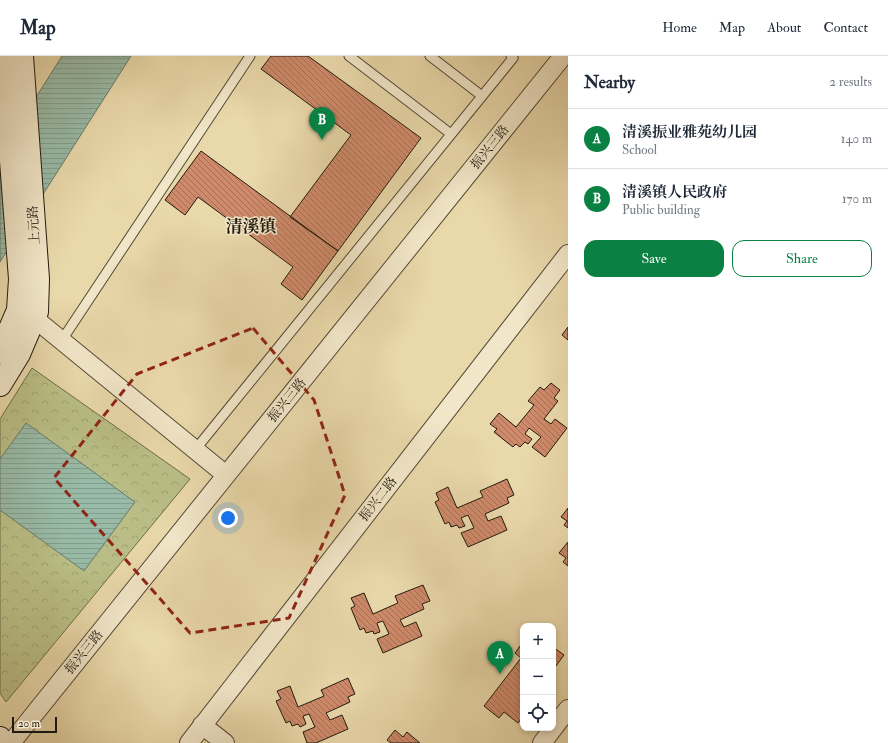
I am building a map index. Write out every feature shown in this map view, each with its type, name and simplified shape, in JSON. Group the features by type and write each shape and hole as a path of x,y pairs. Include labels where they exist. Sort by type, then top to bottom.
{"street":[{"name":"上元路","path":"0,385 19,354 37,312 29,278 3,56"},
{"name":"上元路","path":"0,352 18,310 29,278 22,56"},
{"name":"振兴三路","path":"11,743 563,56"},
{"name":"振兴二路","path":"189,743 568,254"},
{"path":"34,318 226,476"},
{"path":"542,743 568,709"},
{"path":"202,725 225,743"},
{"path":"0,738 4,743"}],"lane":[{"path":"62,340 250,56"},
{"path":"349,56 451,134"},
{"path":"430,56 482,96"},
{"path":"195,450 513,58 511,56"}],"highlighted area":[{"path":"253,328 314,400 345,495 289,618 190,633 54,478 137,374"}],"green space":[{"path":"32,368 190,479 6,702 0,693 0,419"}],"shaded area":[{"path":"62,56 131,56 0,262 0,154"},
{"path":"26,423 135,502 84,571 0,510 0,459"}],"building":[{"path":"271,56 308,56 421,138 338,251 290,217 351,135 261,69"},
{"path":"201,151 338,251 302,300 281,284 293,267 198,197 185,215 165,200"},
{"path":"568,327 568,340 562,335"},
{"path":"551,383 560,390 554,398 558,401 544,419 551,424 555,419 567,428 545,457 532,447 541,437 529,428 525,434 532,439 528,444 525,442 520,447 516,444 513,447 494,432 497,429 490,424 499,413 516,427 534,405 528,401 540,387 544,390"},
{"path":"507,479 514,495 507,498 509,503 485,514 488,521 501,516 507,530 468,547 461,533 474,528 468,515 461,518 465,526 459,528 457,525 451,527 449,522 445,524 435,502 439,500 436,493 448,487 457,508 483,497 480,491"},
{"path":"568,508 568,528 564,525 567,521 561,517"},
{"path":"568,542 568,566 563,562 566,558 559,553"},
{"path":"423,585 430,601 422,604 424,609 400,620 404,627 416,622 422,636 383,653 377,639 389,634 383,621 377,623 380,632 374,634 373,631 366,633 364,628 360,630 351,608 355,606 351,598 364,593 373,614 398,603 395,596"},
{"path":"520,646 520,657 515,653"},
{"path":"556,649 564,655 556,666"},
{"path":"520,659 520,720 518,723 504,712 499,718 484,706"},
{"path":"348,678 355,694 348,697 350,702 326,713 330,720 342,715 348,729 316,743 307,743 303,732 315,727 309,714 303,716 306,724 300,727 298,724 292,726 290,721 286,723 276,701 281,699 277,691 290,686 298,707 324,696 321,690"},
{"path":"395,730 403,737 407,732 420,743 391,743 387,740"}],"place":[{"name":"清溪镇人民政府","path":"322,140"},
{"name":"清溪振业雅苑幼儿园","path":"500,674"}],"district":[{"name":"清溪镇","path":"251,226"}]}
